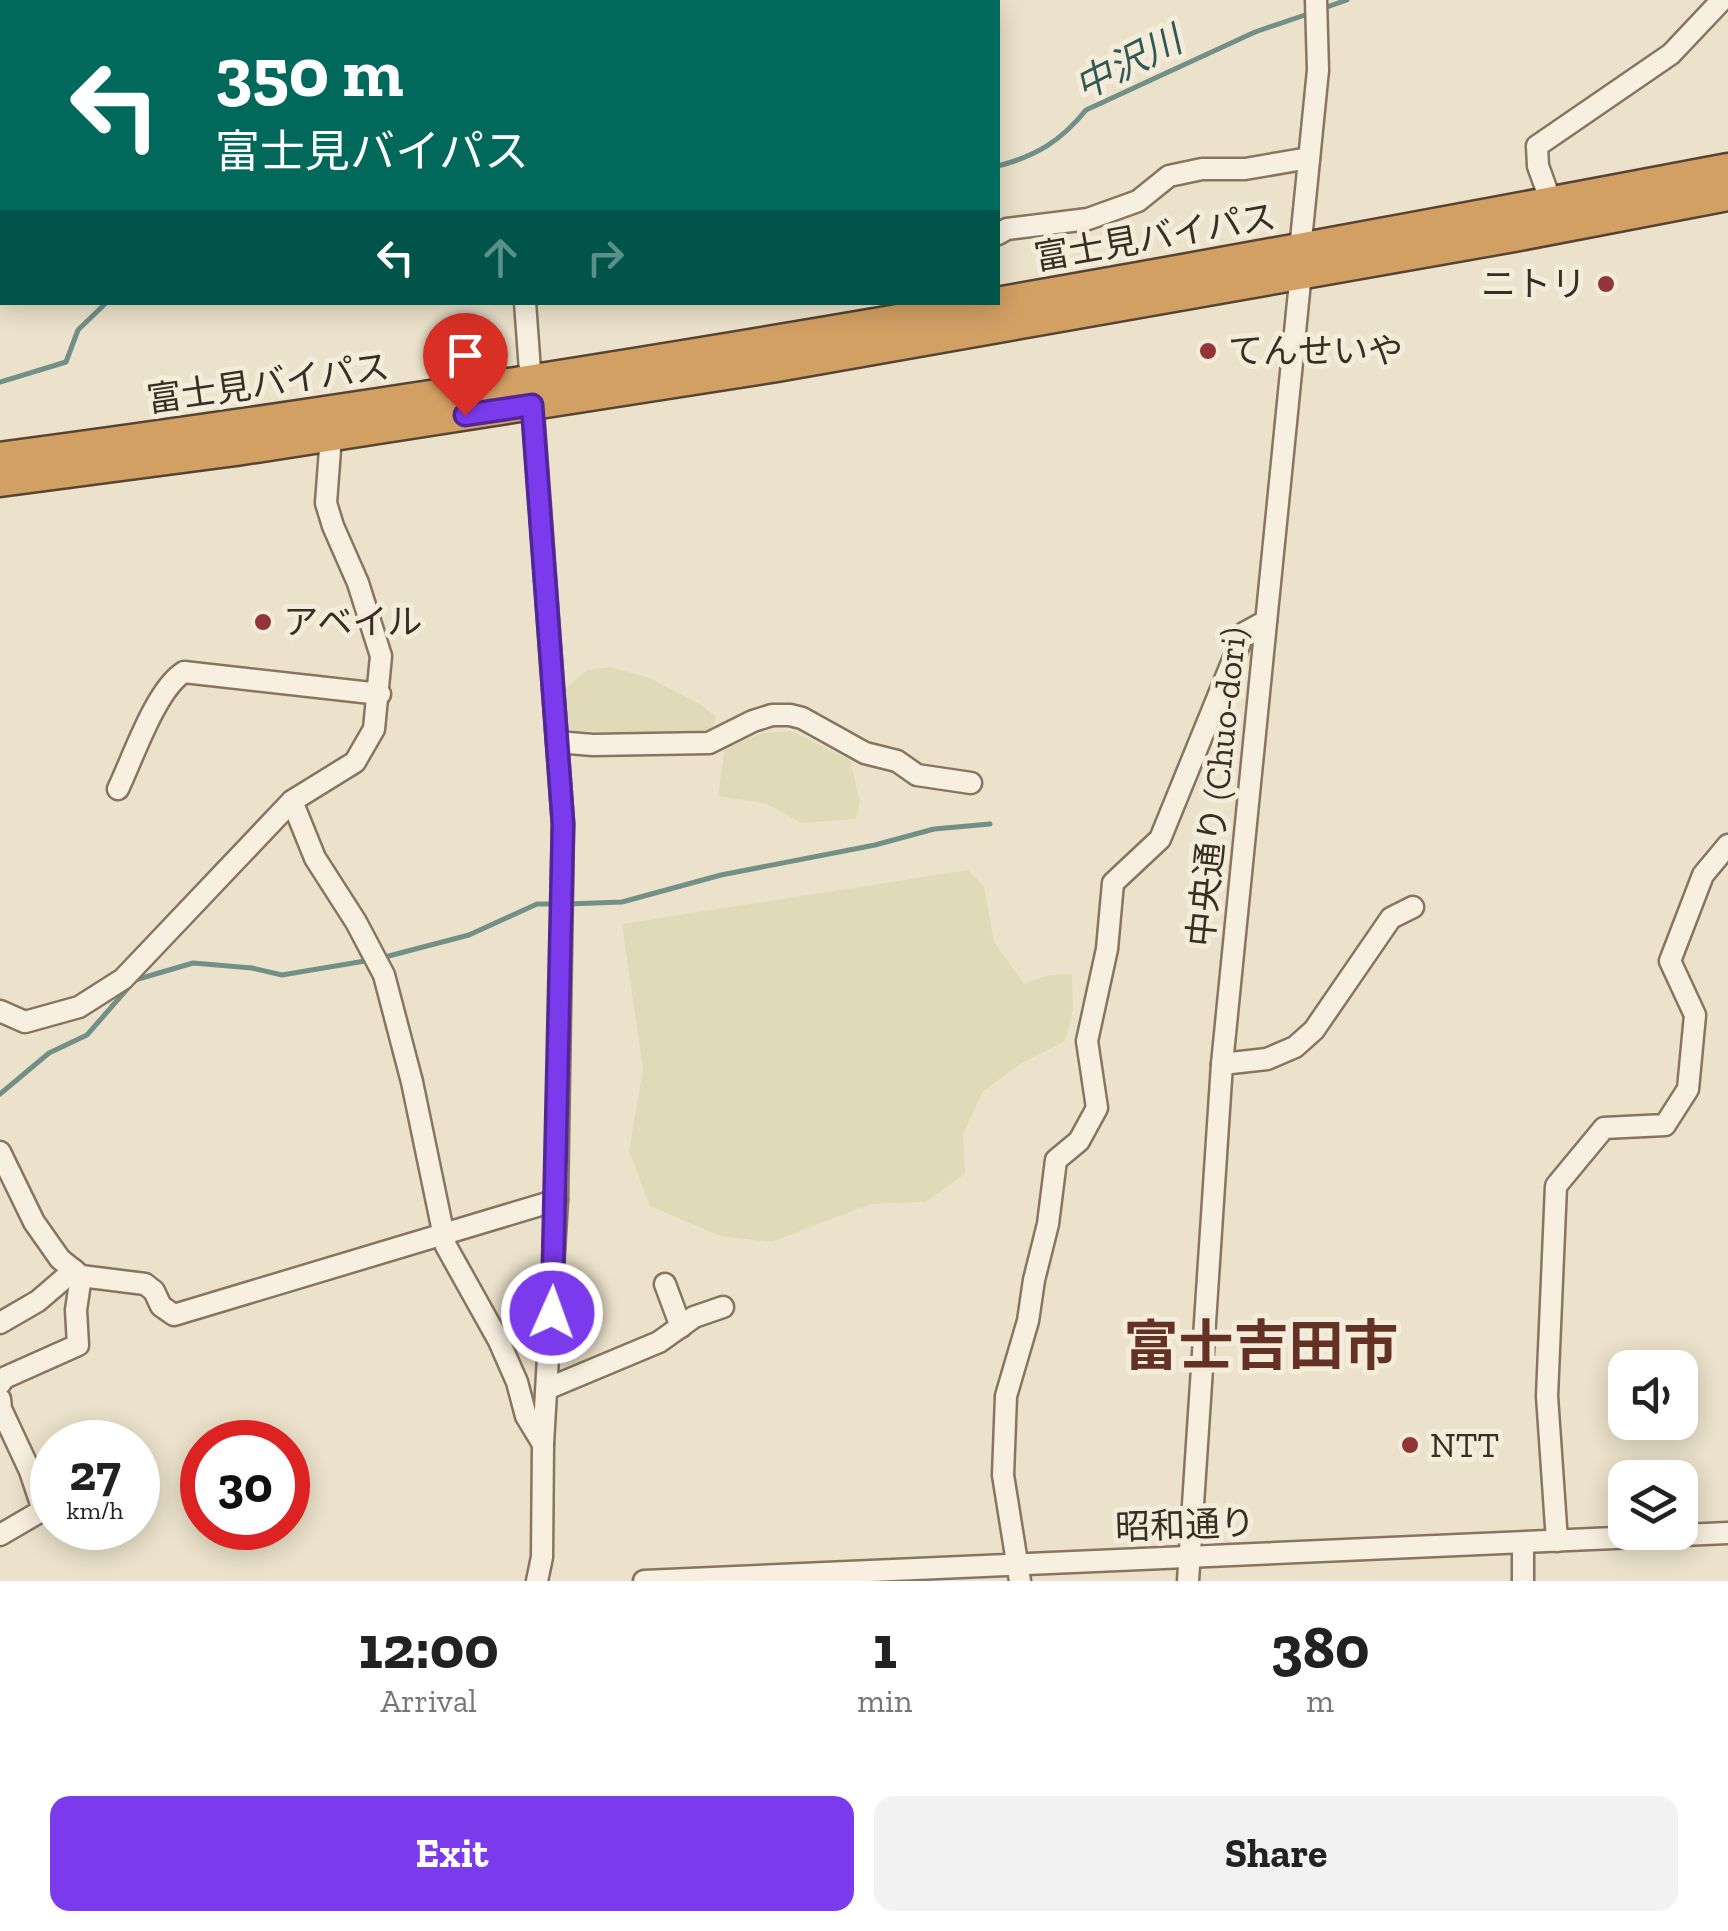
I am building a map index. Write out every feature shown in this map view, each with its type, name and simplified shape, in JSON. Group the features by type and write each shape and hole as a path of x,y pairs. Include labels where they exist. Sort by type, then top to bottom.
{"highway":[{"name":"富士見バイパス","path":"0,458 777,366 1300,261 1551,202 1728,168"},
{"name":"富士見バイパス","path":"1300,261 1514,236 1728,194"},
{"name":"富士見バイパス","path":"0,481 331,436 532,394"}],"street":[{"name":"中央通り (Chuo-dori)","path":"1188,1581 1222,1064 1318,70 1316,0"},
{"path":"1551,202 1538,166 1537,146 1670,54 1722,0"},
{"path":"1000,233 1088,220 1138,201 1169,176 1309,158"},
{"path":"526,305 563,824 557,1200 542,1558 537,1581"},
{"path":"0,1011 24,1022 80,1007 124,979 292,801 355,762 374,729 381,656 326,502 331,436"},
{"path":"1020,1572 1002,1474 1006,1396 1028,1321 1048,1224 1056,1160 1079,1141 1097,1108 1087,1041 1107,949 1113,883 1160,839 1239,644 1244,634 1266,621"},
{"path":"118,789 160,702 184,672 380,694"},
{"path":"558,742 709,743 754,721 790,715 865,752 897,762 917,775 971,784"},
{"path":"292,801 315,858 384,975 412,1082 443,1234 456,1268 508,1358 526,1416 544,1444"},
{"path":"1557,1541 1546,1396 1556,1186 1604,1128 1665,1125 1688,1089 1696,1014 1670,961 1703,875 1728,845"},
{"path":"1222,1064 1267,1058 1295,1047 1314,1030 1391,918 1413,907"},
{"path":"0,1152 43,1238 78,1273 145,1284 154,1291 161,1306 174,1315 557,1200"},
{"path":"0,1323 78,1273"},
{"path":"0,1384 4,1378 78,1345 78,1273"},
{"path":"664,1284 681,1327"},
{"path":"549,1388 659,1342 694,1318 723,1307"},
{"path":"0,1399 1,1410 30,1470 43,1510 0,1535"},
{"name":"昭和通り","path":"644,1581 1020,1572 1188,1558 1728,1532"},
{"path":"1523,1542 1523,1581"}],"shaded area":[{"path":"610,667 650,678 701,705 716,717 711,729 693,737 568,730 566,688 587,670"},
{"path":"792,731 850,760 860,802 856,819 802,823 767,804 718,796 725,748 763,733"},
{"path":"968,870 984,886 994,942 1024,984 1049,975 1072,974 1073,1010 1065,1041 1022,1063 983,1091 963,1134 965,1174 925,1202 871,1204 771,1242 720,1236 650,1206 629,1151 643,1069 622,924"}],"waterway":[{"name":"中沢川","path":"1321,9 1347,0"},
{"name":"中沢川","path":"1000,165 1047,146 1086,110 1255,32 1311,13"},
{"name":"中沢川","path":"0,382 66,362 78,330 104,305"},
{"path":"567,904 622,902 721,875 875,845 934,829 990,824"},
{"path":"381,958 469,935 537,904 556,904"},
{"path":"0,1094 49,1053 87,1035 135,980 193,963 282,975 371,960"}],"place":[{"name":"ニトリ","path":"1606,284"},
{"name":"てんせいや","path":"1208,351"},
{"name":"アベイル","path":"263,622"},
{"name":"NTT","path":"1410,1445"}],"district":[{"name":"富士吉田市","path":"1261,1346"}],"route":[{"path":"465,415 532,405 563,824 552,1313"}]}
